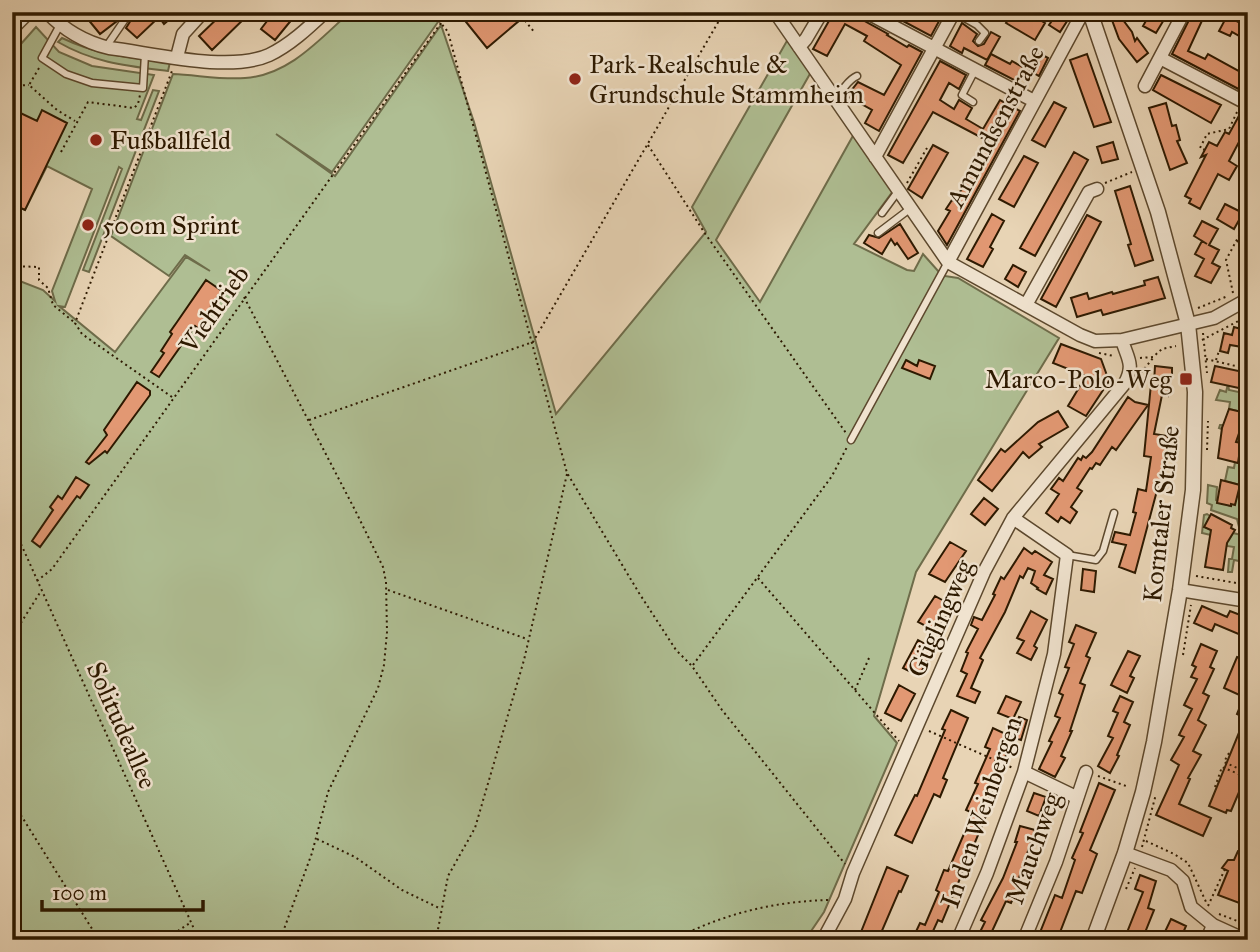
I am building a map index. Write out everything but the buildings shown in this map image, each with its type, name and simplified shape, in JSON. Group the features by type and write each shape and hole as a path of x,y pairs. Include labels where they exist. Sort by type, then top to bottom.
{"street":[{"path":"12,29 29,12"},
{"path":"47,12 60,26 90,43 230,63 253,61 286,45 325,12"},
{"path":"177,57 183,34 204,12"},
{"path":"775,12 948,262 1095,341 1122,340 1186,318 1214,318 1241,299"},
{"path":"799,47 822,12"},
{"path":"866,12 1034,101"},
{"path":"875,157 954,12"},
{"name":"Amundsenstraße","path":"948,262 1083,12"},
{"name":"Korntaler Straße","path":"1090,12 1158,212 1186,318 1195,392 1193,490 1180,590 1143,792 1125,853 1093,940"},
{"path":"1145,86 1184,12"},
{"path":"1160,58 1245,103"},
{"path":"1026,305 1089,192 1097,189"},
{"name":"Güglingweg","path":"823,940 845,899 853,873 984,572 1013,518 1125,383 1131,365 1122,340"},
{"path":"1013,518 1067,555"},
{"name":"In den Weinbergen","path":"958,940 987,873 1024,772 1054,654 1067,555"},
{"path":"1180,590 1248,601"},
{"path":"1024,772 1076,797"},
{"name":"Mauchweg","path":"1024,940 1056,862 1086,772"},
{"path":"1125,853 1171,870 1183,881 1191,907 1208,921 1242,939"},
{"path":"1207,940 1208,921"}],"lane":[{"path":"106,47 130,12"},
{"path":"954,12 977,25 985,33 979,41"},
{"path":"60,26 42,58 66,74 92,83 143,88 145,52"},
{"path":"974,102 962,96 975,70"},
{"path":"834,97 842,92 851,78 857,76"},
{"path":"882,213 899,190"},
{"path":"878,233 911,208"},
{"path":"851,440 948,262"},
{"path":"1067,555 1096,560 1103,551 1114,513"}],"path":[{"path":"432,12 448,32 568,473 639,593 677,650 853,873"},
{"path":"518,12 536,33"},
{"path":"307,421 533,342 724,12"},
{"path":"1032,12 1046,20 1050,12"},
{"name":"Viehtrieb","path":"37,581 52,569 442,22"},
{"path":"75,323 177,57"},
{"path":"29,85 44,59"},
{"path":"12,86 29,85 57,110 76,122"},
{"path":"61,152 88,102 134,108 143,88"},
{"path":"1205,150 1200,148 1207,134 1228,129 1245,103"},
{"path":"648,145 704,232 851,440 832,476 692,666"},
{"path":"899,190 905,186 927,148"},
{"path":"1097,189 1111,179 1143,168"},
{"path":"1186,318 1199,308 1241,299 1226,260 1248,219"},
{"path":"1236,240 1248,247"},
{"path":"12,266 39,267 39,280 48,288 52,305 75,323 82,334 173,397"},
{"path":"244,297 383,567 386,589 387,632 384,665 378,688 328,792 298,895 280,940"},
{"path":"1191,344 1245,321"},
{"path":"1243,329 1245,321"},
{"path":"1216,361 1219,351"},
{"path":"1205,359 1248,369"},
{"path":"436,940 440,909 449,876 475,828 528,640 568,473"},
{"name":"Solitudeallee","path":"12,524 199,940"},
{"path":"1195,576 1248,585"},
{"path":"758,578 906,749"},
{"path":"386,589 528,640"},
{"path":"12,637 42,590"},
{"path":"855,691 869,658"},
{"path":"918,726 1024,772"},
{"path":"1229,754 1224,762 1248,774"},
{"path":"1215,787 1222,767 1248,778"},
{"path":"1086,772 1143,792"},
{"path":"12,801 99,940"},
{"path":"316,838 355,857 402,890 440,909"},
{"path":"1208,921 1225,869"},
{"path":"673,940 736,913 796,901 845,899"},
{"path":"1242,939 1248,911"},
{"path":"164,940 191,922"}],"green space":[{"path":"350,12 427,12 438,22 332,172 276,134 335,176 441,25 474,122 556,414 706,232 692,207 788,39 811,72 716,240 760,302 854,134 893,191 854,244 907,270 914,271 923,254 939,272 938,275 958,278 1059,338 916,572 874,716 897,743 824,912 805,940 12,940 12,278 43,290 55,301 52,291 92,189 47,166 25,210 12,204 12,54 36,27 59,52 92,66 154,75 137,119 141,120 153,90 159,91 89,272 83,270 122,169 119,167 65,307 59,306 115,352 186,257 210,271 185,255 169,276 111,236 173,74 245,78 276,70 315,44"},
{"path":"62,38 102,52 170,62 168,71 125,65 85,55 58,42"},
{"path":"1228,384 1229,390 1248,394 1248,548 1243,547 1239,561 1234,560 1232,572 1228,572 1229,559 1232,559 1234,547 1227,546 1227,542 1215,536 1202,533 1204,515 1207,514 1210,516 1205,527 1229,540 1233,533 1241,535 1237,519 1211,510 1212,505 1207,503 1208,485 1217,487 1216,500 1230,506 1240,485 1225,481 1228,467 1234,468 1235,462 1238,463 1241,444 1219,428 1220,425 1223,425 1222,428 1244,421 1246,413 1229,409 1230,402 1216,400 1220,390 1226,392"}],"place":[{"name":"Park-Realschule & Grundschule Stammheim","path":"575,79"},
{"name":"Fußballfeld","path":"96,140"},
{"name":"500m Sprint","path":"88,225"},
{"name":"Marco-Polo-Weg","path":"1186,379"}]}
